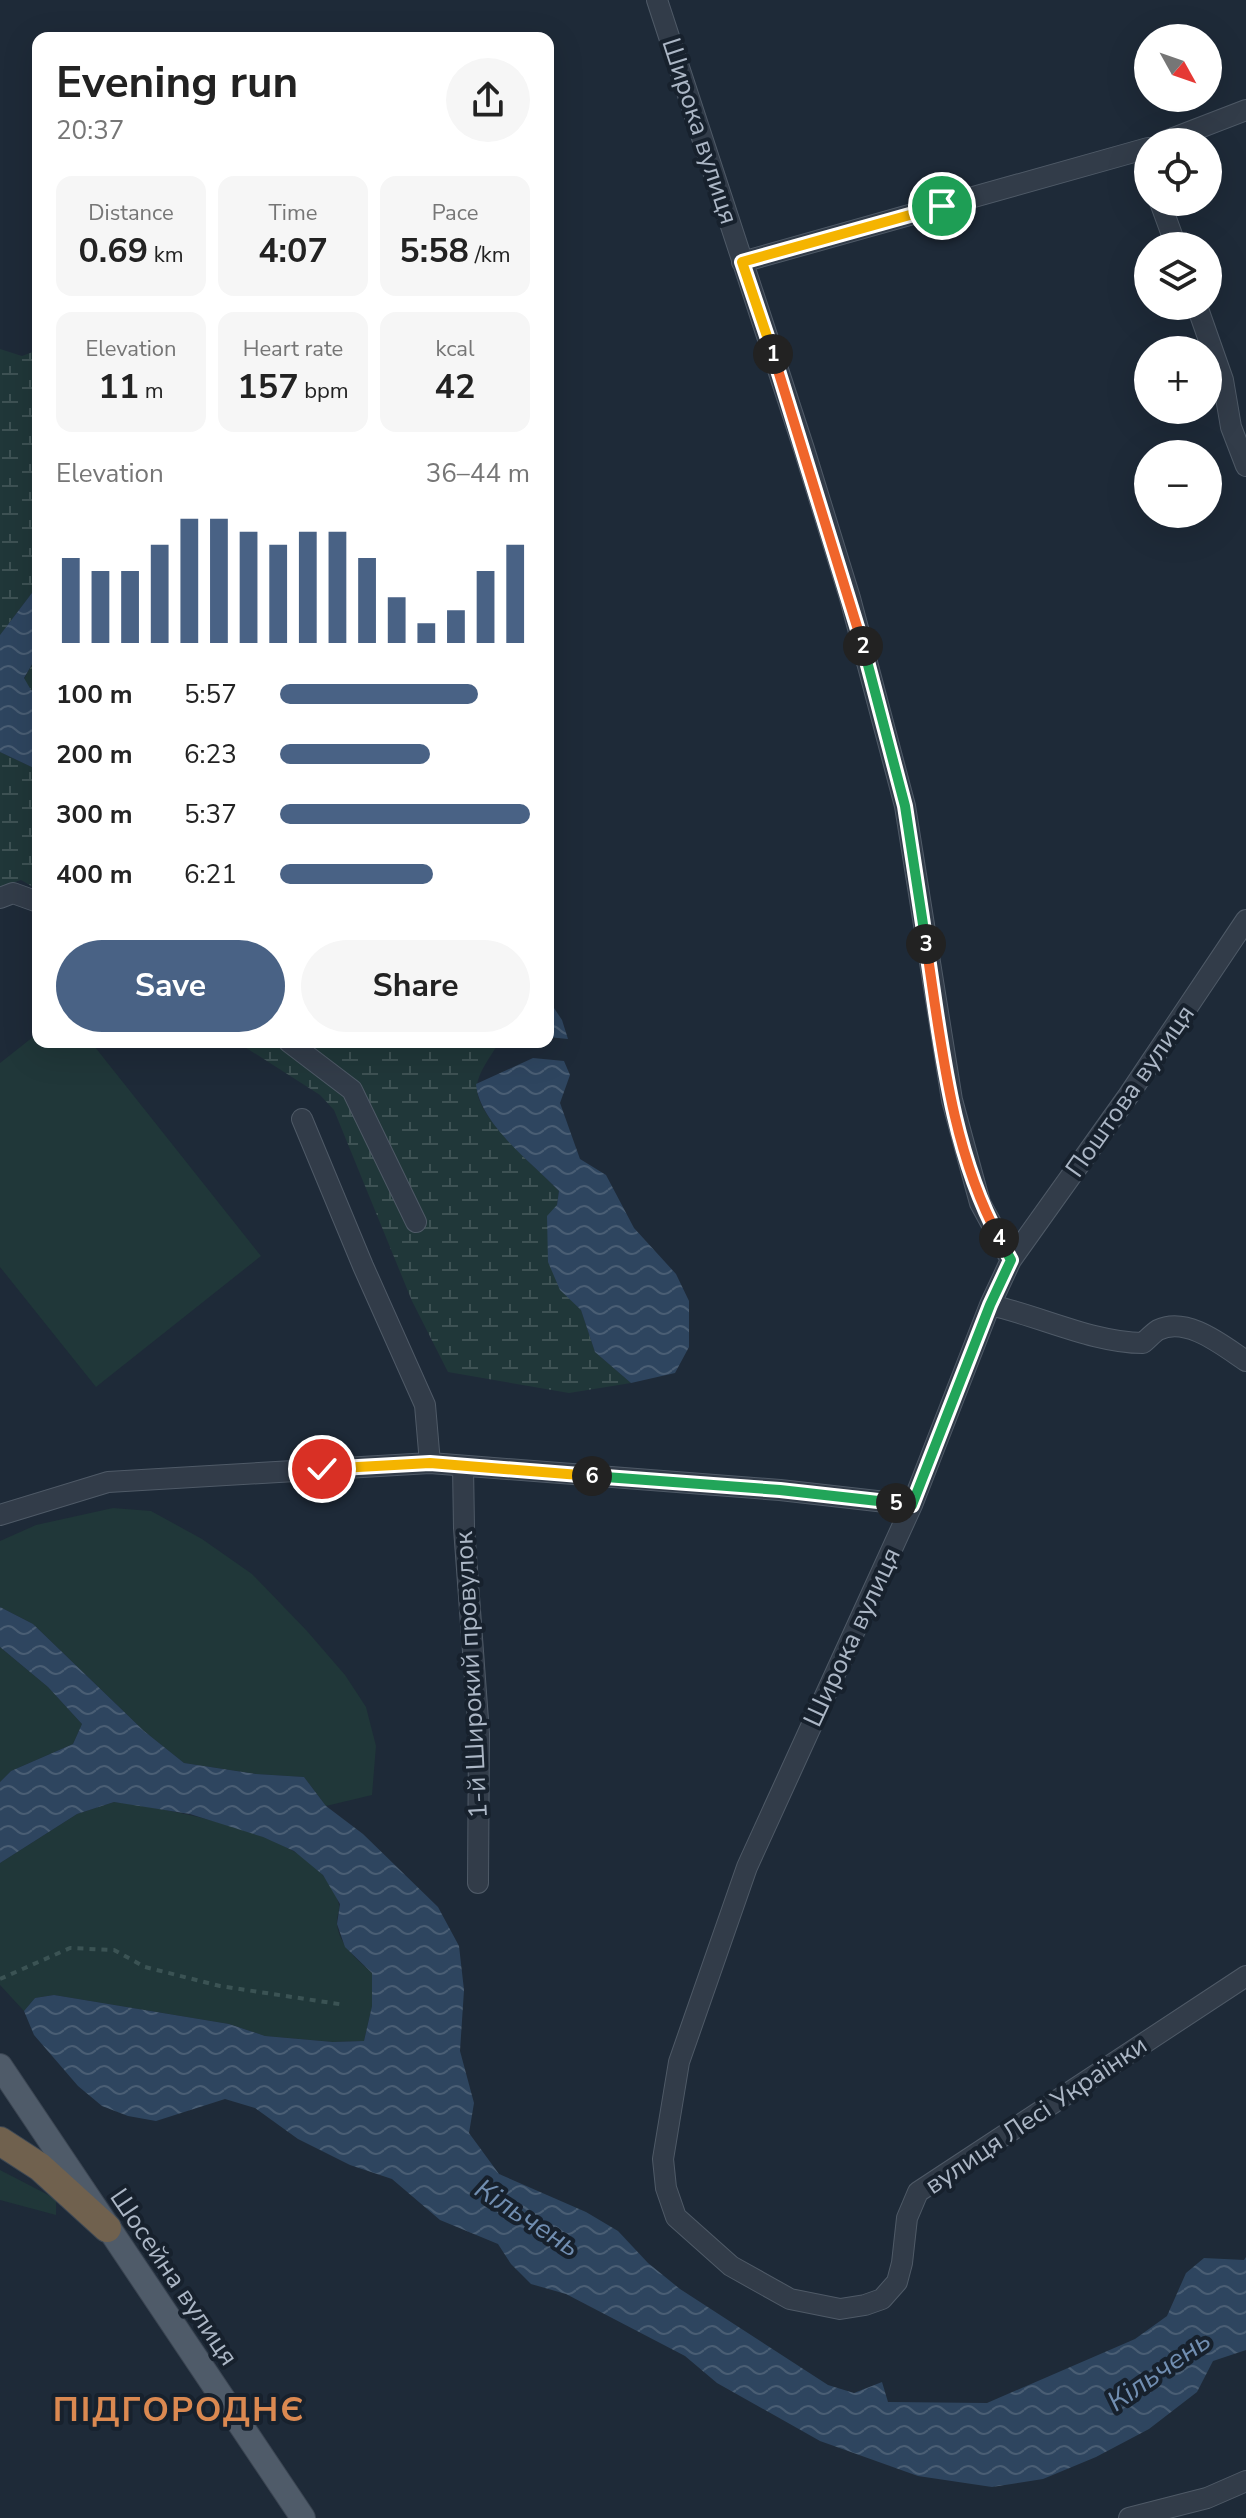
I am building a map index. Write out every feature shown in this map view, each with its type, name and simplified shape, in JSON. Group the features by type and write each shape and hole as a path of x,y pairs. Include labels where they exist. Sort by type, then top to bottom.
{"highway":[{"path":"0,2141 40,2167 107,2228"}],"main road":[{"name":"Шосейна вулиця","path":"0,2066 303,2518"}],"street":[{"name":"Широка вулиця","path":"657,0 850,598 905,806 952,1100 980,1203 1011,1260 990,1305 912,1505 747,1867 679,2062 663,2159 666,2188 676,2217"},
{"path":"1199,128 1246,110"},
{"path":"742,262 1134,158"},
{"path":"1202,320 1223,380 1231,427 1246,466"},
{"path":"0,898 13,893 32,900"},
{"name":"Поштова вулиця","path":"1011,1260 1128,1096 1246,920"},
{"path":"297,1048 352,1090 416,1222"},
{"path":"302,1119 425,1405 430,1463"},
{"path":"990,1305 1125,1343 1143,1343 1157,1331 1179,1325 1219,1343 1246,1361"},
{"path":"0,1515 108,1482 430,1463 780,1490 912,1505"},
{"name":"1-й Широкий провулок","path":"463,1466 464,1528 479,1734 478,1883"},
{"name":"вулиця Лесі Українки","path":"676,2217 731,2266 790,2299 840,2309 882,2299 897,2282 907,2218 918,2192 1246,1976"},
{"path":"1129,2518 1207,2498 1246,2481"}],"path":[{"path":"0,1979 70,1948 114,1950 145,1967 220,1986 345,2005"}],"green space":[{"path":"0,349 22,356 32,352 32,593 0,635"},
{"path":"32,665 32,690 24,679"},
{"path":"0,752 32,767 32,886 21,880 0,887"},
{"path":"32,1038 32,1048 96,1048 261,1256 96,1387 0,1267 0,1063"},
{"path":"246,1048 495,1048 479,1076 479,1100 497,1128 559,1191 561,1290 581,1310 595,1352 631,1383 569,1393 448,1372 412,1301 334,1110 320,1095"},
{"path":"113,1508 151,1511 202,1539 252,1574 307,1631 345,1675 366,1707 376,1746 372,1795 326,1806 304,1777 256,1774 184,1763 144,1731 33,1624 0,1607 0,1541 36,1525"},
{"path":"0,1647 48,1687 82,1724 73,1744 11,1771 0,1782"},
{"path":"114,1802 228,1825 259,1835 309,1862 325,1878 337,1898 337,1924 341,1939 372,1973 372,2006 364,2041 333,2042 265,2036 229,2024 54,1995 35,1998 24,2011 0,1985 0,1863 77,1814"},
{"path":"0,2170 56,2199 56,2215 0,2200"}],"water":[{"path":"32,593 32,664 24,678 32,690 32,767 0,752 0,635"},
{"path":"554,1008 562,1020 568,1039 554,1038"},
{"path":"533,1058 564,1061 570,1075 560,1103 580,1159 606,1175 634,1228 676,1274 689,1301 689,1347 675,1373 631,1383 595,1352 581,1310 560,1290 548,1262 547,1216 557,1205 559,1191 496,1128 479,1099 476,1084"},
{"name":"Кільчень","path":"0,1607 33,1624 144,1731 184,1763 256,1774 304,1777 326,1806 363,1834 438,1907 459,1946 464,1990 460,2051 474,2103 469,2133 499,2174 586,2212 618,2231 648,2263 680,2289 828,2385 854,2393 882,2382 888,2402 987,2403 1135,2339 1167,2316 1186,2273 1204,2258 1244,2260 1246,2257 1246,2350 1213,2361 1197,2392 1149,2429 1096,2457 1043,2479 992,2487 918,2476 820,2441 717,2383 685,2356 566,2294 531,2284 511,2264 498,2244 440,2220 392,2179 350,2165 298,2139 255,2108 225,2099 156,2121 128,2116 102,2106 78,2086 34,2035 24,2011 35,1998 54,1995 229,2024 265,2036 333,2042 364,2041 372,2006 372,1973 345,1947 337,1924 340,1904 323,1875 294,1851 263,1837 190,1814 114,1802 77,1814 0,1863 0,1782 11,1771 73,1744 82,1724 48,1687 0,1647"}],"district":[{"name":"ПІДГОРОДНЄ","path":"179,2410"}],"route":[{"path":"322,1469 430,1463 780,1490 912,1505 990,1305 1011,1260 980,1203 952,1100 905,806 882,716 850,598 742,262 942,206"}]}
